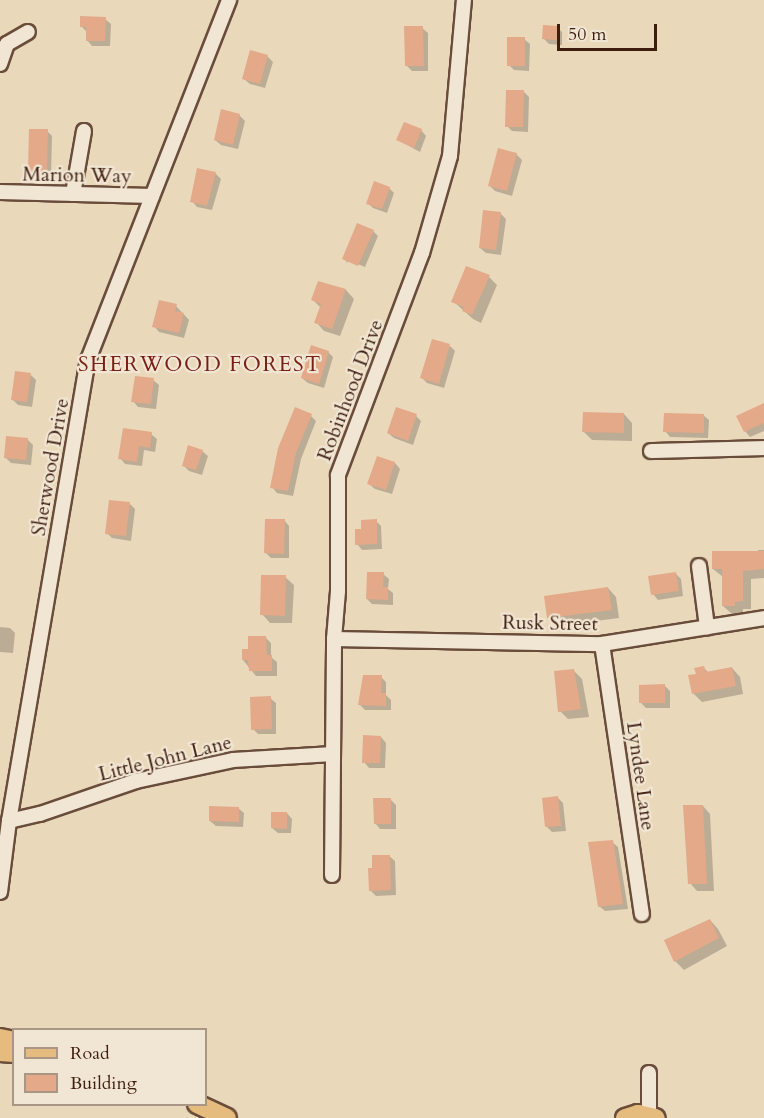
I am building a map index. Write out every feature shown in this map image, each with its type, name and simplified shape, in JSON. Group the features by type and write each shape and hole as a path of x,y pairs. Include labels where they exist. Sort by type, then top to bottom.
{"main road":[{"path":"201,1106 227,1118"},
{"path":"626,1118 638,1114 653,1117"}],"street":[{"name":"Sherwood Drive","path":"0,892 9,821 88,360 229,0"},
{"name":"Robinhood Drive","path":"332,875 338,475 422,253 450,156 464,0"},
{"path":"0,64 7,44 28,32"},
{"path":"73,194 84,131"},
{"name":"Marion Way","path":"0,192 152,196"},
{"path":"651,451 764,448"},
{"path":"699,566 707,627"},
{"name":"Rusk Street","path":"334,639 602,644 764,618"},
{"name":"Lyndee Lane","path":"602,644 642,914"},
{"name":"Little John Lane","path":"9,821 39,814 136,781 233,760 333,754"},
{"path":"649,1073 653,1117"}],"building":[{"path":"80,16 106,17 105,41 86,41 86,27 80,27"},
{"path":"543,25 558,26 557,40 542,39"},
{"path":"404,26 423,26 424,66 405,66"},
{"path":"507,37 525,37 525,66 507,66"},
{"path":"250,50 268,55 260,84 242,79"},
{"path":"506,90 524,90 523,127 505,127"},
{"path":"221,109 240,114 233,145 214,140"},
{"path":"404,122 422,129 414,148 396,140"},
{"path":"29,129 48,129 47,172 28,171"},
{"path":"498,148 517,153 507,191 488,186"},
{"path":"197,168 216,172 207,206 190,202"},
{"path":"374,181 390,187 382,209 366,204"},
{"path":"483,210 501,212 496,250 479,248"},
{"path":"357,223 374,230 358,266 342,259"},
{"path":"466,266 490,275 472,315 462,311 464,307 451,302"},
{"path":"318,281 346,289 332,329 314,323 321,304 311,300"},
{"path":"159,300 177,304 175,311 184,313 179,333 152,327"},
{"path":"432,339 450,344 439,384 420,378"},
{"path":"311,345 329,351 319,384 301,378"},
{"path":"15,371 31,373 27,402 11,400"},
{"path":"135,376 154,378 151,404 131,402"},
{"path":"764,403 764,423 744,432 736,416"},
{"path":"295,407 312,414 296,453 288,491 270,488 278,448"},
{"path":"396,407 417,414 408,441 387,433"},
{"path":"583,412 624,413 624,433 582,432"},
{"path":"664,413 704,414 704,433 663,432"},
{"path":"123,428 152,432 150,448 139,446 137,462 118,459"},
{"path":"6,436 28,438 26,460 4,458"},
{"path":"188,445 203,450 196,470 182,466"},
{"path":"377,456 395,462 386,490 367,484"},
{"path":"109,500 130,502 126,536 105,534"},
{"path":"265,519 285,519 284,554 264,553"},
{"path":"377,519 377,544 355,545 355,529 361,529 361,520"},
{"path":"712,551 764,551 764,569 743,571 743,601 735,602 735,606 722,606 722,569 712,569"},
{"path":"367,572 384,572 383,587 388,587 388,600 366,599"},
{"path":"676,572 679,591 651,595 648,576"},
{"path":"261,575 286,575 285,616 260,615"},
{"path":"608,587 612,610 547,618 544,596"},
{"path":"248,636 266,636 267,655 272,655 272,671 249,671 248,660 242,660 242,649 248,649"},
{"path":"704,666 706,672 732,667 736,686 692,694 688,675 696,674 694,668"},
{"path":"574,669 581,709 558,712 554,671"},
{"path":"363,675 382,675 381,693 386,693 386,706 358,705"},
{"path":"665,684 665,703 639,703 639,685"},
{"path":"271,696 272,729 251,730 250,697"},
{"path":"363,735 381,736 380,763 362,763"},
{"path":"558,796 561,826 545,827 542,798"},
{"path":"373,798 391,798 391,824 374,824"},
{"path":"683,805 703,805 707,884 688,884"},
{"path":"209,806 239,807 239,822 209,821"},
{"path":"271,812 287,812 287,829 271,828"},
{"path":"613,840 623,904 598,907 588,842"},
{"path":"372,855 390,855 391,890 369,891 368,868 372,868"},
{"path":"710,919 719,938 674,962 664,940"}],"district":[{"name":"SHERWOOD FOREST","path":"200,365"}]}
